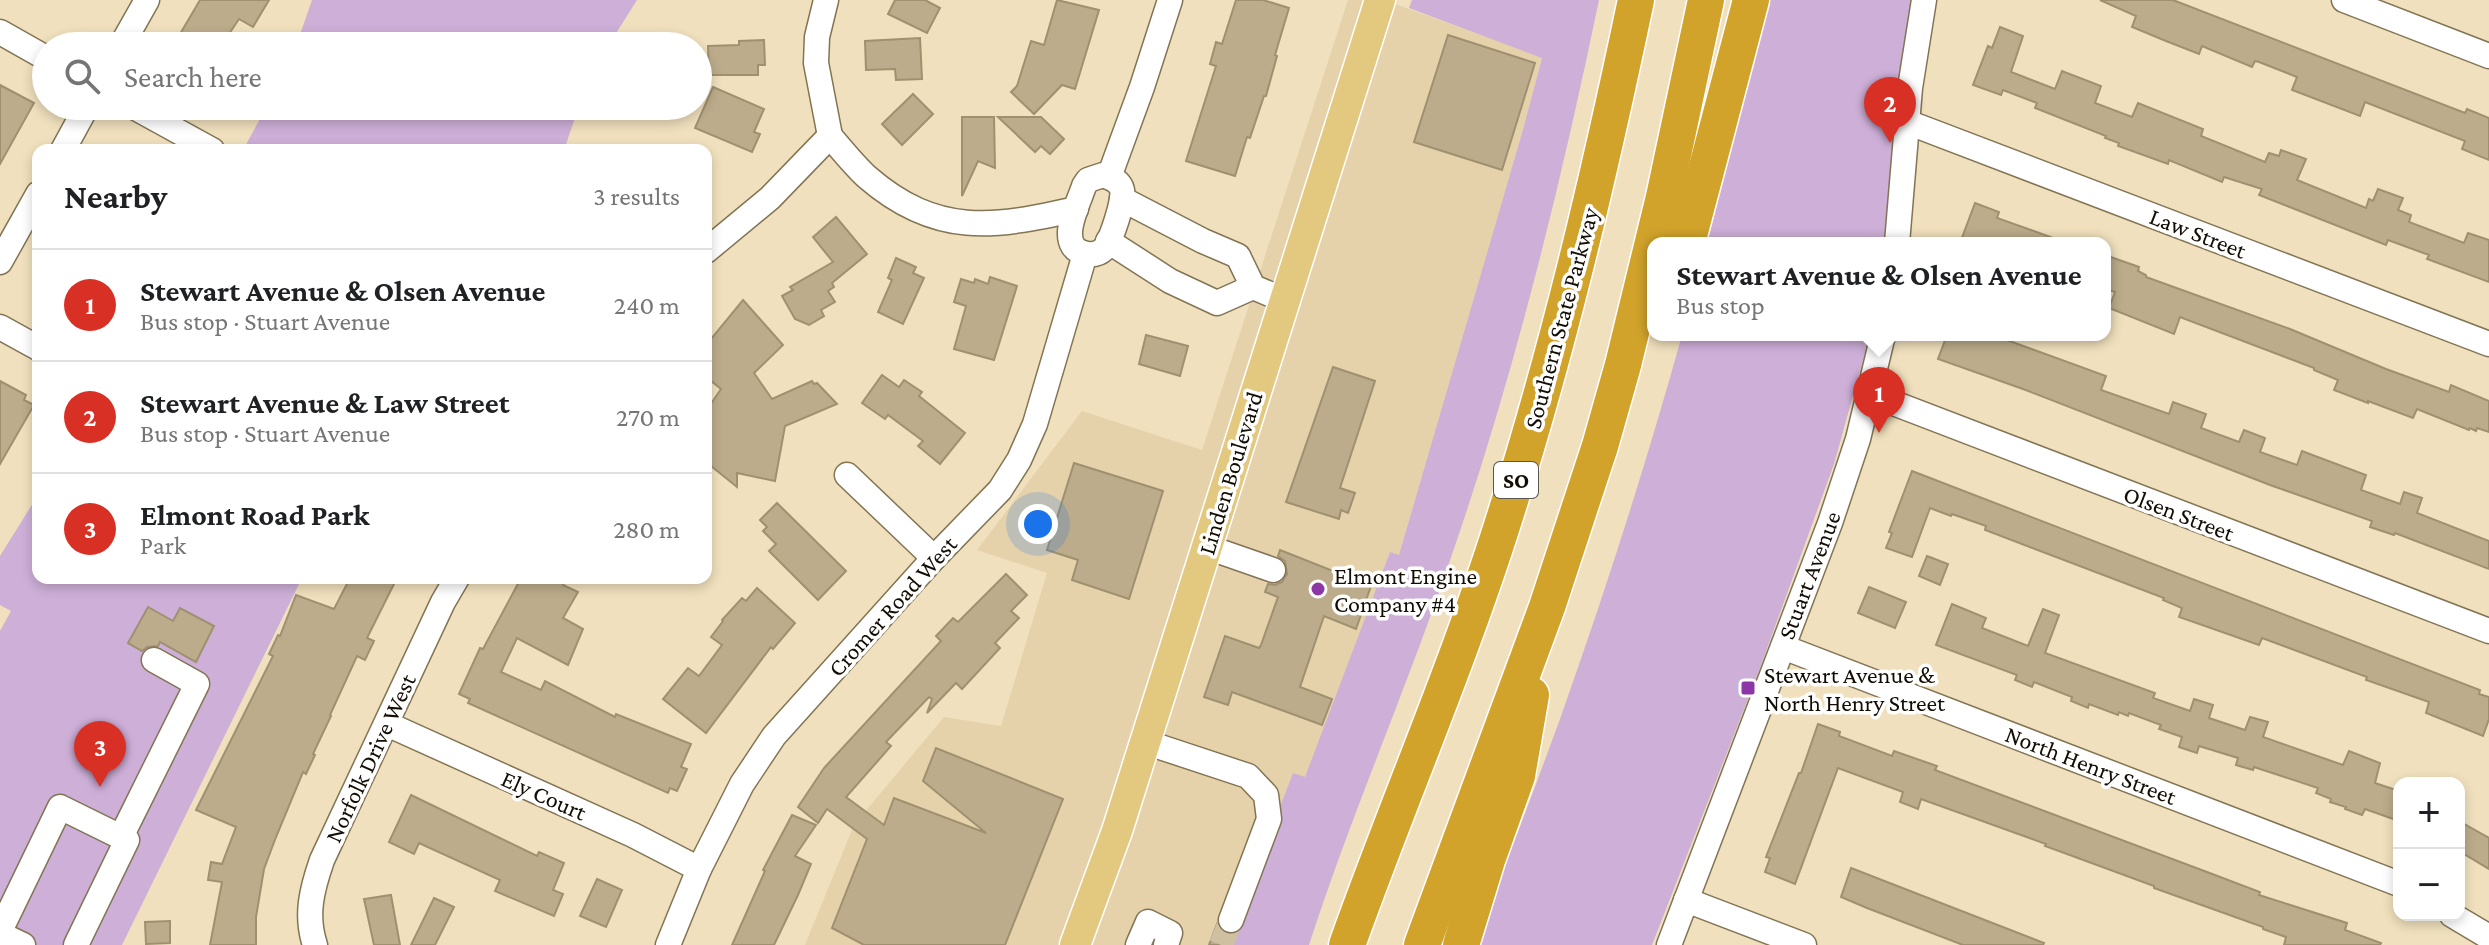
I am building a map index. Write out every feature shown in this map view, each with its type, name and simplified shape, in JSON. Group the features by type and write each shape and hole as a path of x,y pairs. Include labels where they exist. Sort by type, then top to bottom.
{"highway":[{"name":"Southern State Parkway","path":"1347,945 1469,620 1523,457 1591,209 1636,0"},
{"path":"1654,237 1706,0"},
{"path":"1689,237 1751,0"},
{"path":"1422,945 1547,607 1600,446 1647,267"},
{"path":"1600,446 1651,341"},
{"path":"1461,945 1517,776 1547,607"}],"main road":[{"name":"Linden Boulevard","path":"1075,945 1106,866 1380,0"}],"street":[{"path":"129,32 147,0"},
{"path":"826,0 817,37 816,63 830,136 865,176 896,200 941,220 976,225 1023,220 1076,209"},
{"path":"1109,177 1170,0"},
{"path":"1897,237 1907,122 1924,0"},
{"path":"2344,0 2489,56"},
{"path":"0,32 32,50"},
{"path":"66,144 79,120"},
{"path":"157,120 201,144"},
{"name":"Law Street","path":"1907,122 2489,344"},
{"path":"712,246 770,198 830,136"},
{"path":"1103,175 1118,182 1122,199 1108,241 1099,252 1085,254 1072,245 1069,237 1088,180 1103,175"},
{"path":"1122,199 1238,256 1253,287 1284,300"},
{"path":"0,262 32,205"},
{"path":"1108,241 1170,281 1217,303 1253,287"},
{"name":"Cromer Road West","path":"668,945 699,869 742,784 774,736 934,558 1000,490 1019,460 1035,424 1085,254"},
{"path":"0,327 32,345"},
{"name":"Stuart Avenue","path":"1669,945 1830,523 1870,394 1882,341"},
{"name":"Olsen Street","path":"1870,394 2489,631"},
{"path":"847,475 934,558"},
{"path":"1207,547 1273,570"},
{"name":"Norfolk Drive West","path":"315,945 309,928 312,890 322,860 454,584"},
{"name":"North Henry Street","path":"1783,647 2393,882"},
{"path":"121,837 197,684 154,660"},
{"name":"Ely Court","path":"387,724 633,835 699,869"},
{"path":"1145,742 1248,776 1266,795 1269,819 1231,920"},
{"path":"23,945 0,932 60,807 127,840 76,945"},
{"path":"1686,900 1804,945"},
{"path":"2462,921 2489,937"},
{"path":"1138,945 1148,922 1170,933 1166,945"}],"shaded area":[{"path":"312,0 637,0 617,32 301,32"},
{"path":"1348,0 1384,0 1542,57 1399,556 1390,552 1305,778 1293,774 1227,945 805,945 854,825 944,717 1001,726 1047,573 977,550 1082,411 1202,450"},
{"path":"1412,0 1599,0 1568,144 1493,429 1430,616 1309,945 1227,945 1293,773 1305,777 1390,552 1399,555 1542,58 1409,8"},
{"path":"1770,0 1913,0 1886,237 1709,237"},
{"path":"259,120 574,120 566,144 246,144"},
{"path":"1680,341 1868,341 1834,464 1760,668 1652,945 1469,945 1518,833 1560,719 1639,480"},
{"path":"32,505 32,584 299,584 122,945 0,945 0,631 11,611 0,605 0,556"}],"building":[{"path":"200,0 269,0 253,27 239,19 230,32 181,32"},
{"path":"895,0 925,0 940,8 927,33 888,14"},
{"path":"1057,0 1099,10 1075,89 1062,85 1034,114 1011,92 1017,86 1031,41 1044,45"},
{"path":"1236,0 1263,0 1289,8 1266,96 1250,138 1247,137 1235,176 1186,161 1216,66 1210,64 1216,42 1222,44"},
{"path":"2100,0 2173,0 2465,113 2467,109 2489,118 2489,160 2462,149 2465,141 2365,102 2360,116 2292,90 2297,77 2259,62 2255,61 2252,67 2202,46 2199,54 2166,41 2132,27 2136,16"},
{"path":"2000,27 2023,36 2011,72 2055,89 2062,71 2101,86 2095,103 2132,117 2138,103 2203,129 2201,136 2265,162 2269,153 2279,156 2281,150 2306,159 2297,180 2366,208 2378,189 2403,198 2398,210 2411,215 2409,222 2464,243 2468,233 2489,240 2489,282 2427,259 2429,255 2388,240 2386,245 2259,195 2262,189 2224,177 2222,182 2169,160 2168,164 2118,146 2119,143 2106,136 2035,108 2037,103 2003,90 2001,95 1973,85 1988,46 1992,48"},
{"path":"1448,35 1535,63 1502,170 1414,142"},
{"path":"920,38 922,79 896,80 895,69 866,70 865,41"},
{"path":"764,40 765,65 758,65 758,75 712,75 712,46 739,45 739,41"},
{"path":"0,85 32,102 32,107 0,164"},
{"path":"713,87 764,109 754,132 760,134 752,152 695,128 699,120 712,120"},
{"path":"913,94 933,114 902,145 882,124"},
{"path":"962,117 994,117 995,168 978,161 962,196"},
{"path":"998,117 1041,117 1064,139 1050,154 1041,146 1035,152"},
{"path":"1975,203 1999,212 1997,218 2051,237 1962,237"},
{"path":"836,217 867,254 832,283 834,287 828,291 835,302 821,310 824,316 809,325 795,319 782,296 793,290 790,287 833,262 813,237"},
{"path":"2111,257 2139,267 2138,271 2146,277 2290,329 2386,369 2449,392 2451,385 2489,401 2489,432 2477,428 2476,431 2469,430 2417,409 2413,418 2368,403 2334,390 2338,380 2314,368 2180,317 2174,334 2111,309 2115,292 2111,291"},
{"path":"896,258 916,267 913,273 924,278 903,324 878,312 892,280 888,278"},
{"path":"990,277 1017,286 994,360 954,349 966,306 954,302 961,279 974,283 975,279 988,284"},
{"path":"743,300 783,345 754,373 772,399 812,381 837,404 785,426 775,481 737,473 737,487 712,467 712,402 721,389 712,382 712,338"},
{"path":"1146,335 1188,346 1180,376 1139,364"},
{"path":"1945,341 2010,341 2106,376 2101,390 2169,414 2173,402 2206,414 2201,428 2239,442 2244,430 2265,438 2260,452 2297,465 2302,451 2366,475 2361,490 2400,504 2404,492 2422,498 2417,513 2489,541 2489,569 2395,533 2370,527 2372,521 1938,359"},
{"path":"1333,367 1375,381 1340,488 1355,493 1348,513 1341,510 1339,519 1286,502"},
{"path":"882,375 899,387 904,380 922,392 919,396 965,433 940,464 918,446 923,441 888,415 885,419 862,403"},
{"path":"0,381 26,395 24,400 32,404 32,408 0,464"},
{"path":"1074,463 1163,491 1129,599 1072,580 1078,560 1047,550"},
{"path":"1912,471 2480,690 2479,694 2489,697 2489,719 2483,736 2426,713 2429,702 2262,638 2259,645 2179,617 2182,608 2164,598 1985,530 1986,526 1952,514 1930,508 1912,557 1886,548"},
{"path":"777,503 846,571 818,600 769,551 776,544 763,531 767,527 760,520"},
{"path":"1280,550 1371,586 1356,629 1324,616 1300,687 1332,699 1322,725 1232,692 1228,705 1204,697 1225,636 1259,648 1261,645 1278,597 1265,592 1268,584 1282,582 1287,574 1285,561 1278,556"},
{"path":"1927,556 1948,564 1940,585 1919,576"},
{"path":"1006,574 1027,595 1011,611 1019,618 995,643 1000,648 962,689 956,683 927,713 932,699 929,697 886,742 891,746 846,797 884,825 894,798 986,833 923,781 936,748 1063,799 1005,945 864,945 832,928 867,839 827,809 818,823 798,807 824,768 941,641 936,636 953,618 958,622"},
{"path":"347,584 394,584 367,638 374,641 365,660 357,656 276,837 264,869 256,917 256,945 210,945 222,882 208,880 211,862 222,864 236,827 196,810 273,656 269,654 280,636 296,595 334,609"},
{"path":"518,584 564,584 578,592 563,618 583,629 568,665 517,638 501,672 541,690 545,681 615,717 616,714 691,744 681,767 687,769 677,791 670,788 668,793 468,703 470,699 459,694 480,648 483,649"},
{"path":"1869,587 1906,602 1895,628 1858,613"},
{"path":"757,588 795,623 773,649 771,647 706,733 663,699 688,668 699,676 722,645 711,637 722,620 742,598 746,601"},
{"path":"1952,604 1986,618 1982,628 2028,646 2043,609 2059,615 2045,653 2155,693 2153,698 2190,711 2194,699 2213,705 2209,718 2245,730 2250,717 2268,722 2263,737 2343,765 2349,751 2380,763 2375,783 2393,789 2393,819 2365,809 2362,815 2345,809 2316,793 2318,788 2254,767 2253,770 2236,765 2238,758 2199,746 2197,753 2179,747 2182,737 2159,729 2161,725 2129,713 2128,716 2119,712 2118,715 2089,704 2088,708 2071,701 2072,697 2034,682 2032,687 2015,680 2017,675 1936,645"},
{"path":"148,607 173,621 180,608 214,626 196,662 160,642 158,646 142,651 128,643"},
{"path":"1818,724 1840,732 1839,736 1892,756 1894,751 1937,766 1935,770 2260,892 2259,895 2347,923 2345,930 2381,943 2284,945 2286,937 2263,927 1921,799 1918,809 1900,802 1903,792 1838,768 1795,884 1765,872 1770,858 1766,857"},
{"path":"411,795 537,856 539,852 564,863 553,890 563,894 554,916 495,891 500,880 419,843 414,854 389,842"},
{"path":"792,815 816,825 795,856 811,864 798,895 774,945 732,945 763,870"},
{"path":"2465,824 2489,838 2489,869 2465,855"},
{"path":"1851,868 2044,943 1963,945 1867,908 1841,897"},
{"path":"597,879 622,890 606,927 580,916"},
{"path":"391,895 400,945 374,945 364,899"},
{"path":"434,898 454,907 435,945 411,945"},
{"path":"170,921 170,943 146,944 145,922"},
{"path":"1217,924 1225,934 1232,935 1228,945 1209,945"}],"tunnel":[{"path":"1221,945 1231,920"}],"place":[{"name":"Stewart Avenue & Law Street","path":"1890,143"},
{"name":"Stewart Avenue & Olsen Avenue","path":"1879,433"},
{"name":"Elmont Engine Company #4","path":"1318,589"},
{"name":"Stewart Avenue & North Henry Street","path":"1748,688"},
{"name":"Elmont Road Park","path":"100,787"}]}
